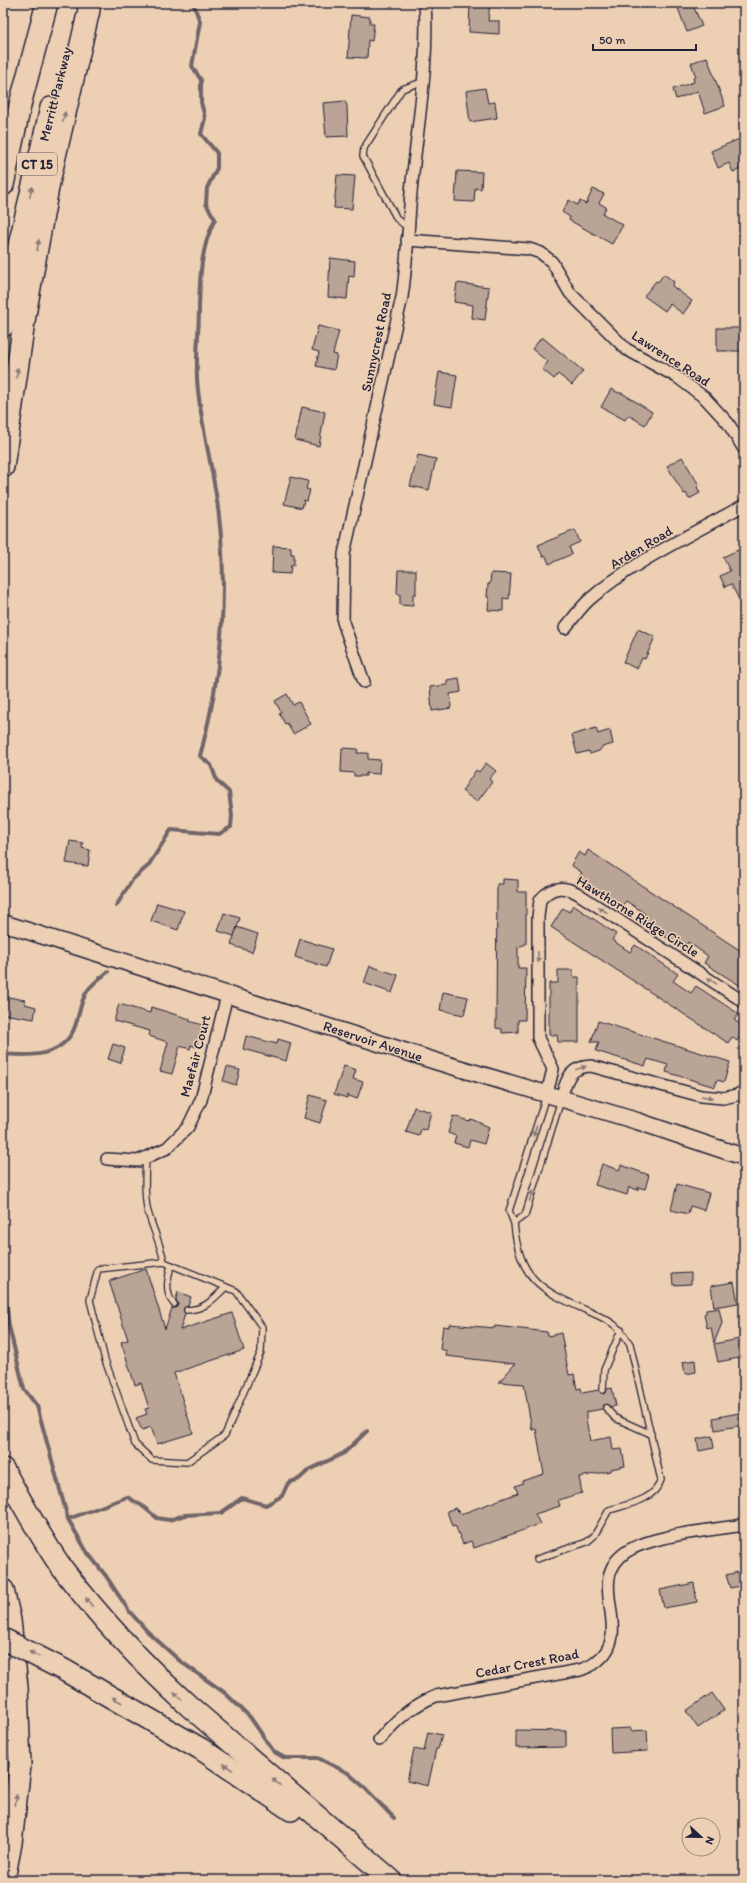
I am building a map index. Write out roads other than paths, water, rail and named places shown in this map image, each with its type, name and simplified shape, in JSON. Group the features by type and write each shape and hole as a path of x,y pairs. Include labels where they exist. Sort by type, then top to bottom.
{"highway":[{"path":"3,123 26,39 46,3"},
{"name":"CT 15","path":"3,185 20,101 46,3"},
{"name":"Merritt Parkway","path":"3,326 12,271 38,161 79,3"},
{"path":"3,467 25,315 49,182 89,10 88,3"},
{"path":"3,1469 62,1566 101,1618 160,1680 183,1701 391,1880"},
{"path":"3,1590 10,1620 16,1679 20,1765 11,1843 4,1880"},
{"path":"3,1639 64,1670 144,1715 220,1762 333,1840 385,1880"}],"main road":[{"name":"Reservoir Avenue","path":"3,923 435,1061 650,1125 744,1157"}],"street":[{"name":"Sunnycrest Road","path":"364,682 343,622 344,554 402,297 407,227 427,22 425,3"},
{"name":"Lawrence Road","path":"407,240 529,249 541,253 552,262 570,293 594,319 626,349 677,376 705,398 728,423 744,449"},
{"name":"Arden Road","path":"565,628 588,600 614,581 647,560 744,505"},
{"name":"Hawthorne Ridge Circle","path":"554,1096 553,1069 538,1038 538,918 540,900 554,889 565,888 577,893 744,1002"},
{"name":"Maefair Court","path":"107,1159 138,1161 146,1158 167,1148 188,1126 201,1100 227,995"},
{"path":"554,1096 570,1074 578,1068 591,1066 701,1096 723,1098 737,1095 744,1091"},
{"name":"Cedar Crest Road","path":"379,1740 403,1713 419,1703 436,1696 580,1670 595,1664 609,1648 613,1635 607,1588 610,1572 619,1558 642,1544 661,1539 744,1525"}],"lane":[{"path":"407,227 397,219 363,156 364,148 402,90 422,82"},
{"path":"537,1559 587,1542 594,1536 610,1510 649,1496 658,1488 661,1480 630,1344 621,1330 612,1322 556,1297 541,1286 527,1272 520,1259 516,1243 514,1223 509,1211 554,1096"},
{"path":"514,1223 525,1215 554,1096"},
{"path":"146,1158 144,1182 147,1209 161,1245 164,1262"},
{"path":"164,1262 171,1265 236,1291 262,1327 261,1352 225,1435 187,1462 152,1460 135,1444 105,1360 90,1300 98,1269 164,1262"},
{"path":"171,1265 167,1281 168,1298 174,1304"},
{"path":"186,1310 198,1309 208,1304 226,1287"},
{"path":"603,1390 604,1370 621,1330"},
{"path":"606,1408 615,1418 651,1434"}],"waterway":[{"path":"116,906 133,879 148,866 171,830 219,834 231,827 232,815 229,792 217,781 211,765 200,756 218,667 221,637 223,576 222,546 217,499 201,413 197,379 199,295 202,262 210,230 215,219 206,204 207,188 217,168 217,153 201,134 205,118 201,102 201,80 192,66 200,22 193,3"},
{"path":"3,1054 41,1054 58,1047 66,1041 72,1033 80,1008 88,990 96,981 108,972"},
{"path":"3,1279 9,1326 24,1389 37,1406 68,1519 87,1552 106,1576 129,1611 148,1632 180,1661 225,1693 250,1717 274,1752 285,1758 318,1758 348,1773 394,1818"},
{"path":"68,1519 127,1497 141,1505 157,1518 169,1520 185,1515 221,1513 242,1498 266,1505 282,1496 288,1483 299,1479 309,1470 344,1453 367,1431"}]}
